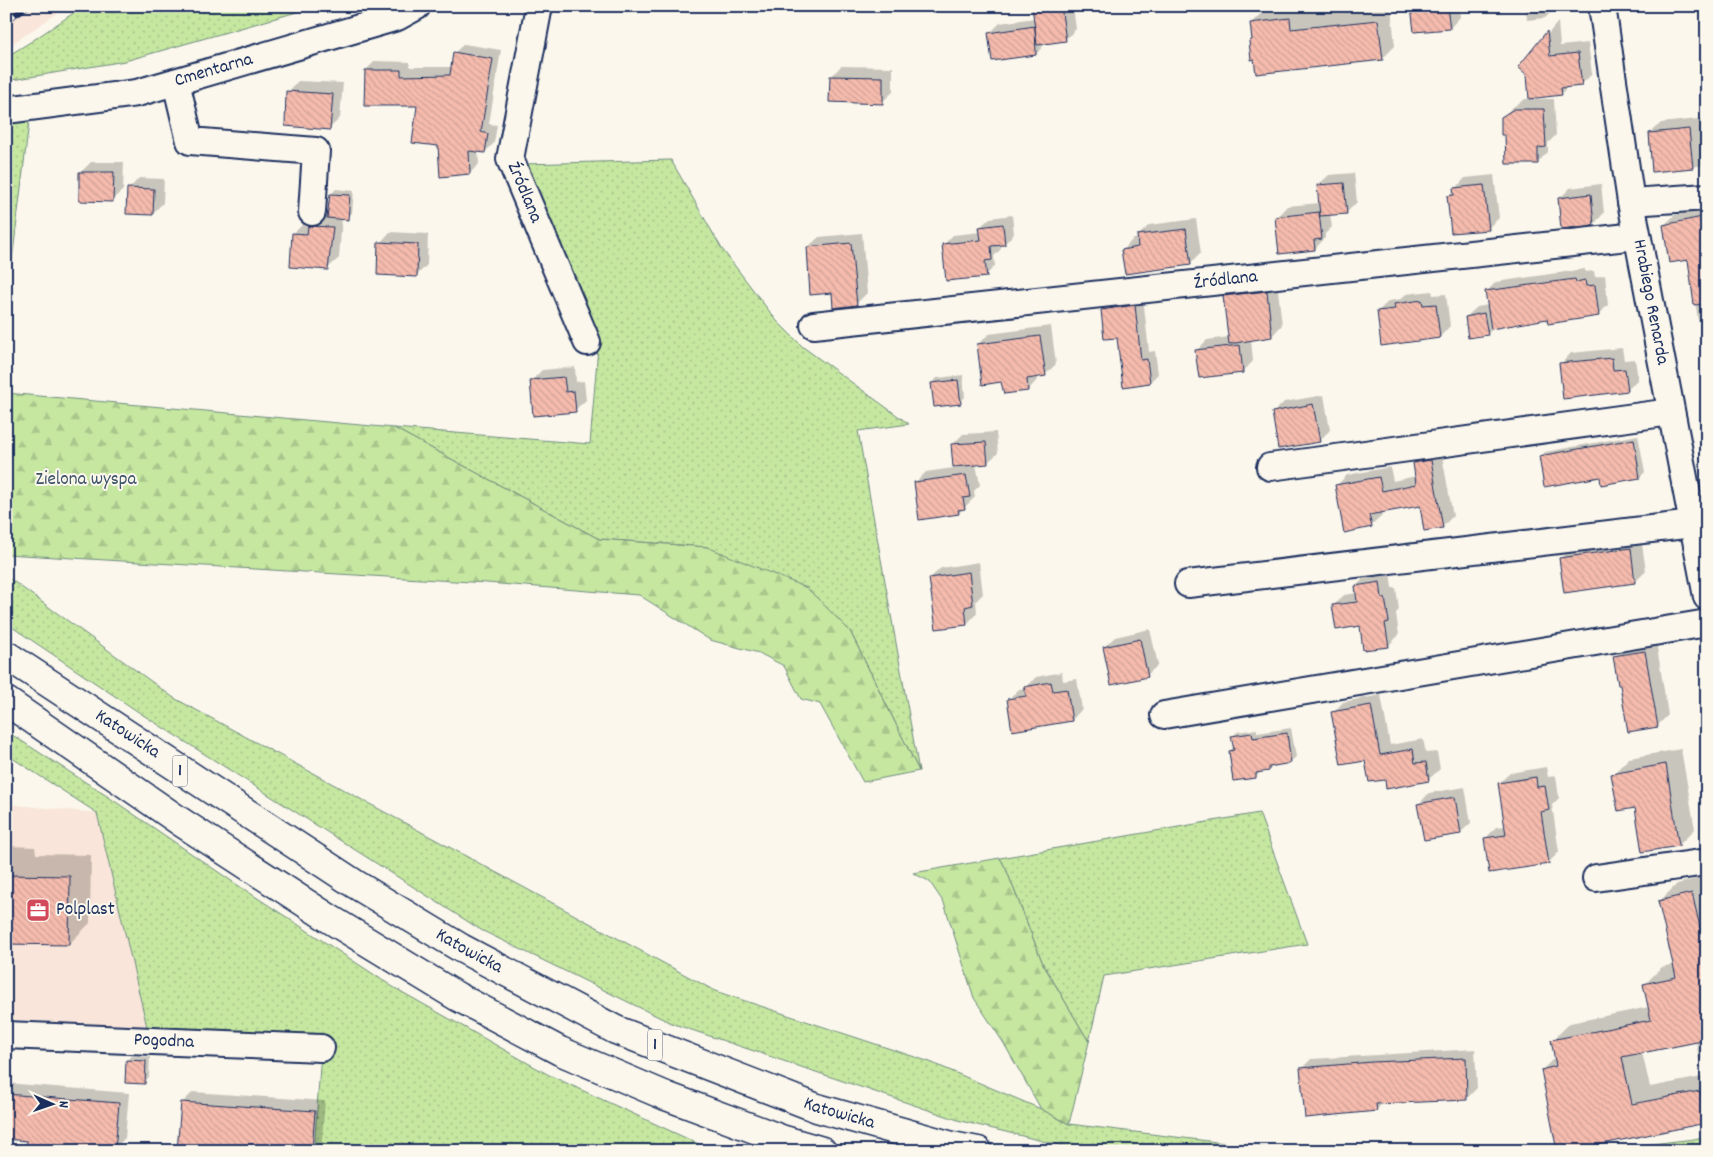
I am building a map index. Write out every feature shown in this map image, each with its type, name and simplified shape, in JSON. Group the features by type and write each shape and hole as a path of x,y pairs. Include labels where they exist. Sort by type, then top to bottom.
{"main road":[{"name":"Katowicka","path":"6,655 355,884 462,948 616,1030 817,1108 952,1146 978,1151"},
{"name":"Katowicka","path":"6,701 181,822 330,919 458,997 577,1059 666,1096 784,1140 822,1151"}],"street":[{"name":"Cmentarna","path":"6,110 137,93 396,17 417,6"},
{"name":"Źródlana","path":"539,6 510,159 587,342"},
{"name":"Hrabiego Renarda","path":"1602,6 1637,236 1707,597"},
{"path":"176,82 190,142 316,151 312,212"},
{"path":"1631,202 1707,197"},
{"name":"Źródlana","path":"814,325 1637,236"},
{"path":"1270,468 1671,412"},
{"path":"1188,584 1693,524"},
{"path":"1164,715 1707,623"},
{"path":"1596,878 1707,862"},
{"name":"Pogodna","path":"6,1034 321,1048"}],"shaded area":[{"path":"6,6 68,6 6,48"},
{"path":"6,804 97,813 147,1027 6,1019"}],"green space":[{"path":"84,6 318,6 125,61 6,81 6,57"},
{"path":"29,122 10,278 6,278 6,124"},
{"path":"671,160 722,249 776,320 803,347 909,424 858,431 919,771 850,631 707,547 599,539 394,428 590,444 598,347 523,164"},
{"name":"Zielona wyspa","path":"6,393 394,428 599,539 707,547 807,588 850,631 919,771 863,782 820,704 801,699 784,666 759,653 710,640 639,595 487,583 6,554"},
{"path":"6,576 174,698 715,991 930,1062 1041,1109 1069,1124 1290,1151 1089,1151 1071,1148 961,1121 671,1023 481,930 140,713 6,623"},
{"path":"6,731 393,987 549,1075 714,1151 314,1151 322,1038 147,1027 97,813 6,754"},
{"path":"1259,813 1307,944 1104,976 1089,1042 1043,964 1000,858"},
{"path":"1000,858 1043,964 1089,1042 1069,1124 1041,1109 1003,1042 974,998 944,903 929,881 913,873"},
{"path":"1707,1136 1707,1151 1592,1151 1694,1139"}],"building":[{"path":"1032,6 1061,6 1066,41 1037,45"},
{"path":"1411,6 1447,6 1450,29 1414,32"},
{"path":"1290,18 1291,29 1378,20 1383,60 1256,74 1254,59 1251,60 1249,41 1252,40 1250,23"},
{"path":"1035,26 1036,55 992,61 988,33"},
{"path":"1547,31 1550,56 1578,53 1582,86 1561,88 1562,95 1529,99 1527,75 1518,67"},
{"path":"453,52 493,59 481,132 488,134 485,153 469,151 470,174 440,177 438,146 412,143 417,106 364,106 365,70 401,70 401,76 450,75"},
{"path":"830,76 883,77 883,104 829,102"},
{"path":"286,91 333,94 330,130 285,126"},
{"path":"1514,109 1544,109 1546,147 1538,148 1538,164 1506,164 1505,135 1501,135 1501,117"},
{"path":"1689,129 1693,168 1652,172 1649,133"},
{"path":"79,172 114,172 113,202 79,201"},
{"path":"1344,183 1347,214 1320,216 1317,185"},
{"path":"1484,185 1489,230 1451,233 1447,196 1454,195 1453,188"},
{"path":"127,188 154,189 153,215 126,214"},
{"path":"330,194 350,195 348,220 327,218"},
{"path":"1591,194 1594,225 1561,229 1558,198"},
{"path":"1319,212 1322,239 1314,240 1315,250 1279,254 1275,217"},
{"path":"1707,216 1707,304 1694,305 1688,260 1669,263 1663,225"},
{"path":"1003,224 1005,245 991,246 992,260 985,261 987,277 946,281 942,244 981,240 979,227"},
{"path":"308,226 333,227 328,270 290,267 292,233 307,234"},
{"path":"1186,229 1191,265 1125,274 1121,250 1138,247 1137,235"},
{"path":"378,242 418,244 417,277 377,275"},
{"path":"851,243 857,305 833,308 832,293 810,295 807,247"},
{"path":"1575,279 1576,282 1585,280 1586,286 1595,285 1599,316 1548,324 1547,319 1491,329 1485,291"},
{"path":"1267,291 1272,337 1229,344 1223,296"},
{"path":"1422,300 1423,305 1436,304 1440,338 1381,346 1377,311 1395,309 1394,304"},
{"path":"1135,305 1141,360 1147,359 1150,383 1123,387 1117,338 1104,339 1101,310"},
{"path":"1484,313 1488,335 1468,338 1465,317"},
{"path":"1040,336 1046,376 1027,379 1028,391 1004,394 1001,382 982,385 977,344"},
{"path":"1240,345 1243,373 1199,378 1195,350"},
{"path":"1612,358 1613,370 1625,369 1628,391 1563,399 1559,363"},
{"path":"564,377 566,392 574,391 576,412 533,416 530,380"},
{"path":"958,380 961,404 934,407 931,383"},
{"path":"1313,404 1320,442 1278,449 1272,412"},
{"path":"1634,439 1640,478 1601,485 1600,477 1544,487 1539,456"},
{"path":"986,442 988,464 953,467 951,444"},
{"path":"1431,460 1443,528 1424,531 1420,506 1369,515 1372,527 1344,533 1335,485 1379,477 1382,491 1416,484 1413,463"},
{"path":"966,475 970,497 963,498 965,509 958,510 959,514 919,520 914,482"},
{"path":"1631,548 1635,583 1564,593 1559,558"},
{"path":"969,572 973,605 965,607 967,625 936,629 929,578"},
{"path":"1380,582 1382,598 1385,598 1389,622 1385,623 1389,647 1363,650 1360,626 1336,630 1332,605 1357,602 1355,586"},
{"path":"1140,639 1148,677 1111,685 1103,647"},
{"path":"1645,651 1658,727 1628,732 1613,656"},
{"path":"1051,682 1053,691 1067,689 1072,721 1012,731 1007,699 1026,696 1024,687"},
{"path":"1371,705 1380,755 1413,749 1415,763 1426,762 1429,781 1386,789 1385,780 1369,782 1365,761 1341,765 1331,712"},
{"path":"1252,733 1253,738 1287,733 1291,763 1269,767 1269,771 1256,773 1256,778 1233,781 1229,751 1234,750 1231,736"},
{"path":"1666,764 1679,846 1642,852 1635,808 1618,811 1611,774"},
{"path":"1536,777 1537,787 1545,786 1549,810 1541,812 1549,864 1489,873 1484,838 1506,835 1498,783"},
{"path":"1455,797 1461,834 1424,840 1417,804"},
{"name":"Polplast","path":"6,875 70,876 69,945 6,944"},
{"path":"1692,893 1707,957 1707,1040 1622,1057 1632,1104 1700,1091 1706,1123 1568,1151 1557,1151 1541,1070 1556,1066 1551,1040 1651,1020 1643,984 1676,977 1658,901"},
{"path":"1466,1058 1467,1100 1376,1104 1377,1111 1305,1118 1300,1068 1372,1062"},
{"path":"126,1060 146,1061 145,1084 125,1083"},
{"path":"6,1094 119,1103 115,1150 52,1145 51,1151 26,1151 27,1141 6,1139"},
{"path":"181,1102 315,1111 312,1151 177,1151"}],"railway":[{"path":"6,21 28,6"}],"place":[{"name":"Polplast","path":"38,910"}]}
